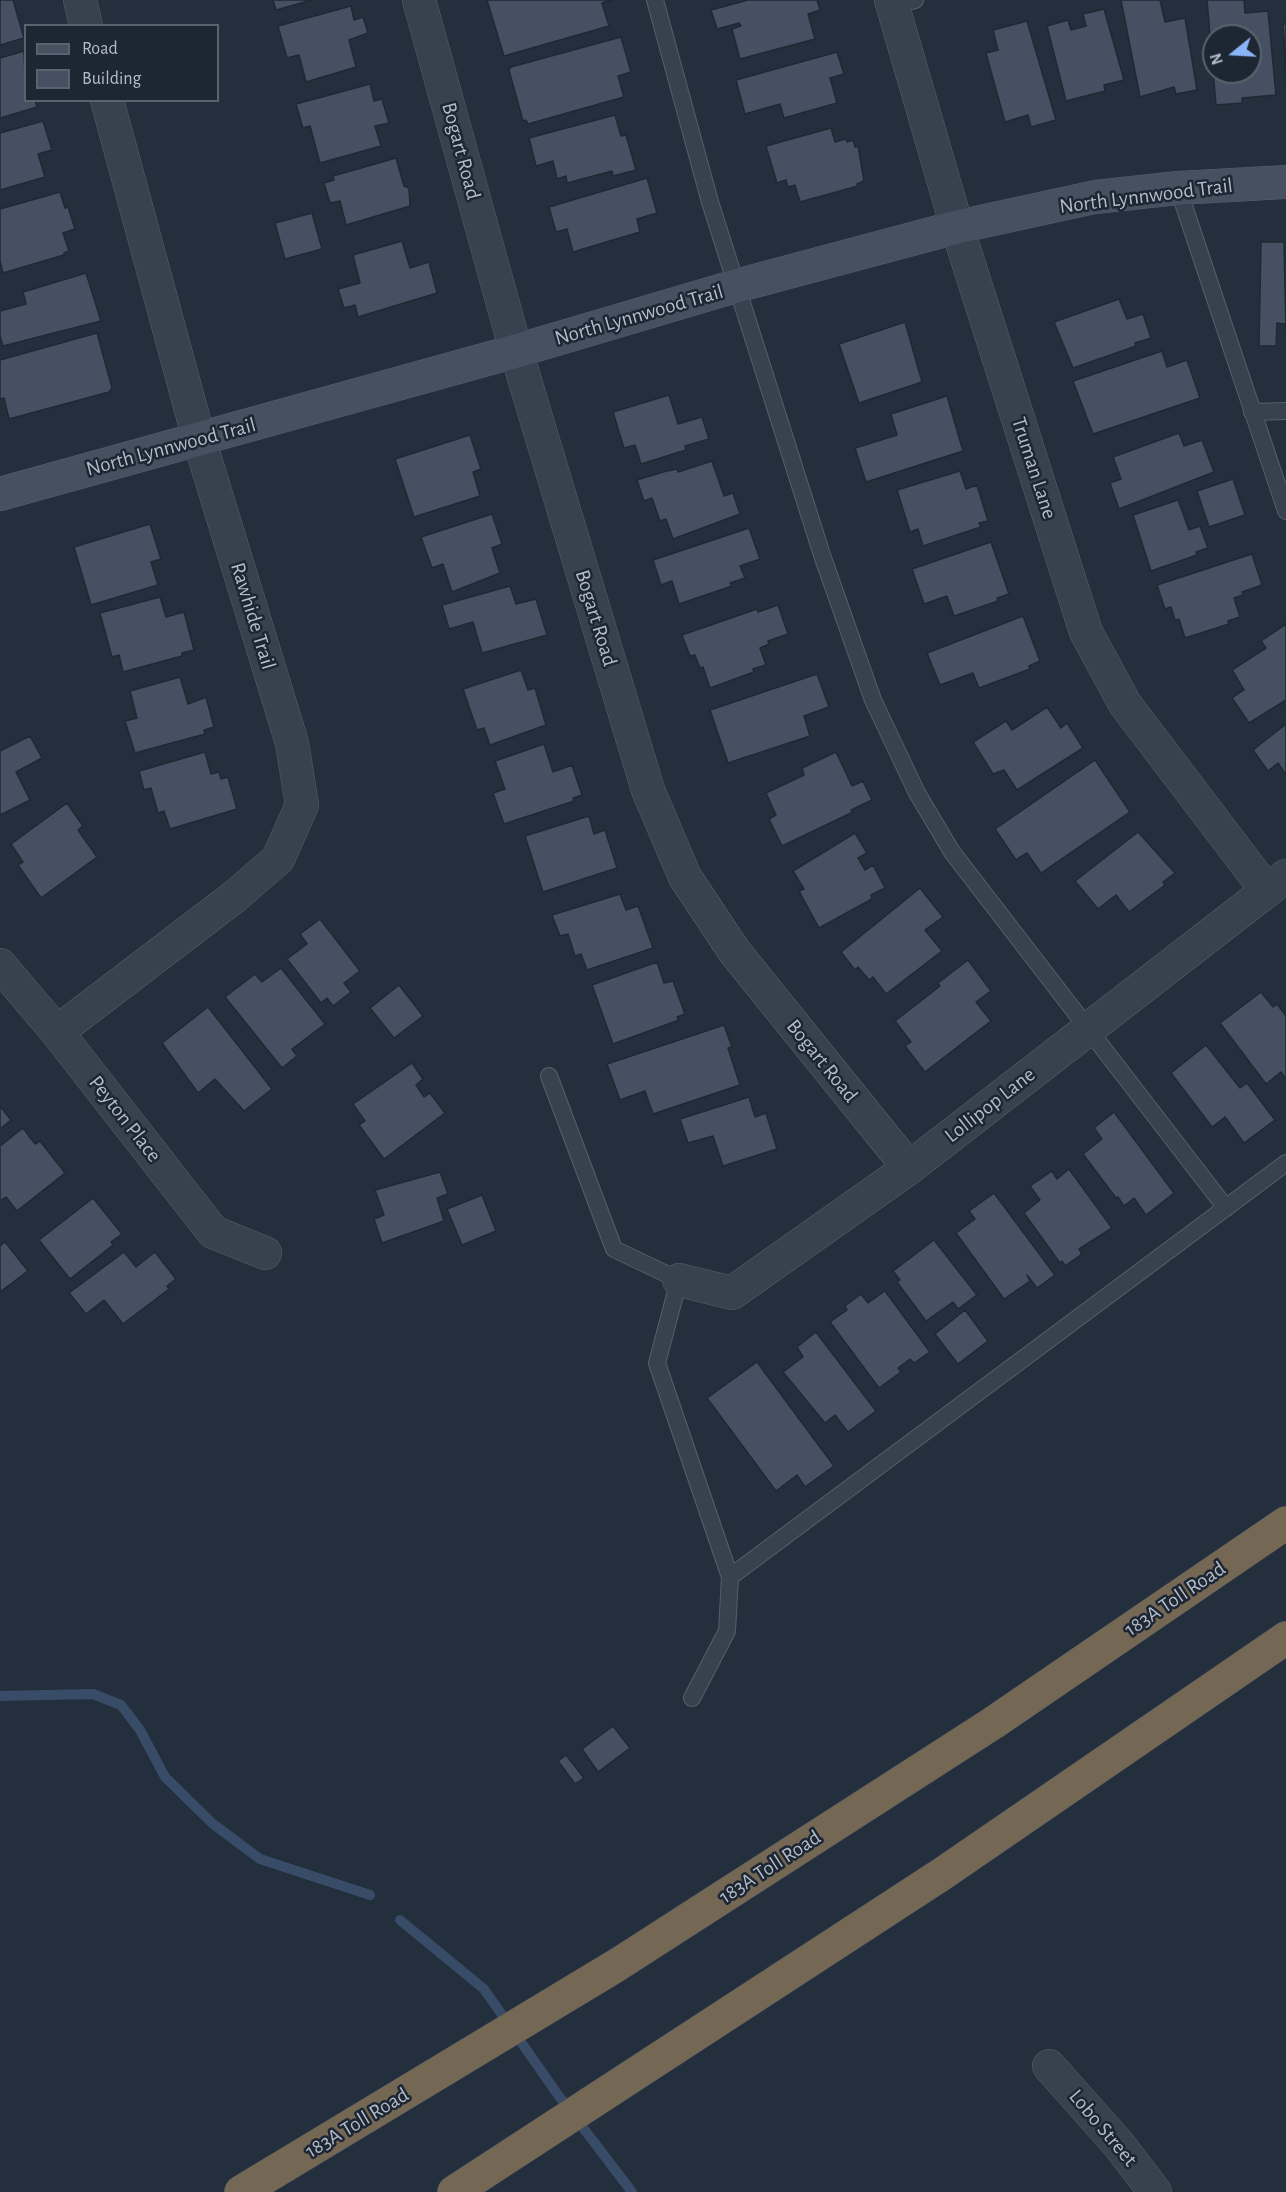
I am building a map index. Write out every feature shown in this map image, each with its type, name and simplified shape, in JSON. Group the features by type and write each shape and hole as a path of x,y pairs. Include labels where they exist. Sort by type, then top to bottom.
{"highway":[{"name":"183A Toll Road","path":"241,2192 617,1965 984,1729 1274,1531"},
{"path":"462,2187 942,1874 1286,1638"}],"street":[{"path":"80,0 86,24"},
{"name":"Bogart Road","path":"419,0 516,351 648,790 685,877 734,951 909,1168"},
{"name":"Truman Lane","path":"900,2 957,227 1086,632 1125,704 1276,883"},
{"name":"Rawhide Trail","path":"57,1032 234,897 278,859 302,805 292,743 199,439 108,102"},
{"name":"North Lynnwood Trail","path":"0,494 516,351 736,286 957,227 1095,197 1178,188 1286,182"},
{"name":"Lollipop Lane","path":"679,1280 732,1293 909,1168 1276,883"},
{"name":"Peyton Place","path":"0,965 57,1032 213,1232 265,1253"},
{"name":"Lobo Street","path":"1049,2066 1120,2145 1155,2192"}],"lane":[{"path":"655,0 710,202 736,286 823,558 873,700 917,793 952,852 1088,1028 1150,1113 1226,1208"},
{"path":"1178,188 1286,511"},
{"path":"1252,412 1286,411"},
{"path":"549,1076 614,1249 679,1280 657,1363 730,1577 728,1631 692,1698"},
{"path":"730,1577 1286,1163"}],"building":[{"path":"0,0 13,0 24,38 0,45"},
{"path":"273,0 312,0 276,10"},
{"path":"487,0 612,0 602,3 609,26 504,56"},
{"path":"748,0 817,0 820,10 808,14 815,39 740,59 732,29 741,26 739,23 717,29 711,10"},
{"path":"1121,0 1160,0 1165,22 1185,18 1197,90 1176,94 1174,87 1140,97"},
{"path":"1207,0 1244,0 1245,13 1268,11 1276,95 1242,98 1242,103 1216,105 1214,84 1262,84 1262,24 1209,24"},
{"path":"351,6 354,20 363,17 368,33 349,40 356,67 306,82 299,55 287,58 278,26"},
{"path":"1104,9 1124,80 1104,85 1105,91 1066,101 1047,26 1068,20 1071,30 1086,26 1083,14"},
{"path":"1027,21 1056,120 1031,127 1028,115 1005,122 986,53 998,50 993,30"},
{"path":"1283,24 1286,24 1286,86 1284,39"},
{"path":"621,37 631,72 618,76 624,97 528,124 526,120 523,121 509,70 511,67"},
{"path":"24,51 24,102 36,102 37,107 0,118 0,58"},
{"path":"837,52 844,74 830,78 837,103 784,118 780,104 745,114 736,80"},
{"path":"370,84 374,101 382,99 389,123 375,126 381,146 320,163 310,126 303,128 296,104"},
{"path":"615,115 621,136 626,135 636,170 613,176 612,171 567,183 566,176 557,179 553,161 536,166 529,138"},
{"path":"43,121 52,150 38,154 45,177 0,190 0,133"},
{"path":"831,128 835,142 853,140 855,147 858,146 864,181 857,184 858,186 800,202 795,185 788,187 786,180 777,183 766,146"},
{"path":"396,158 404,186 409,188 410,206 346,225 340,201 330,203 324,183 334,180 333,176"},
{"path":"647,178 657,213 637,219 640,232 573,252 567,229 556,232 549,207"},
{"path":"60,192 75,229 63,233 69,251 64,255 3,273 0,261 0,209"},
{"path":"312,213 322,249 285,259 275,223"},
{"path":"402,241 410,268 429,262 437,293 358,317 355,305 344,308 338,289 360,283 353,255"},
{"path":"1261,242 1284,242 1286,333 1285,324 1277,323 1276,346 1259,346"},
{"path":"86,273 101,321 3,346 0,336 0,311 26,304 23,292"},
{"path":"1119,299 1127,319 1143,314 1151,338 1135,343 1136,346 1073,368 1054,322"},
{"path":"905,322 922,382 859,403 839,344"},
{"path":"97,333 112,388 109,392 9,419 4,398 0,399 0,360"},
{"path":"1162,351 1167,367 1187,360 1200,398 1093,434 1073,381"},
{"path":"669,395 678,424 702,417 709,439 685,446 686,450 641,464 635,445 624,448 613,412"},
{"path":"947,396 963,451 866,482 855,448 897,435 891,414"},
{"path":"1179,433 1184,446 1202,440 1214,472 1119,509 1110,483 1121,479 1113,457"},
{"path":"470,435 481,469 473,472 480,496 414,517 395,459"},
{"path":"712,461 724,496 733,493 740,514 673,539 666,519 660,521 652,498 644,501 637,480 677,469 678,472"},
{"path":"960,471 966,489 977,485 988,521 979,523 981,527 923,546 918,529 910,532 897,490"},
{"path":"1233,479 1245,515 1209,527 1197,491"},
{"path":"1178,500 1189,530 1200,526 1208,548 1196,552 1197,555 1151,571 1133,515"},
{"path":"492,514 502,544 492,548 500,573 452,592 443,564 432,568 421,537"},
{"path":"150,524 161,559 151,562 158,585 91,605 74,547"},
{"path":"749,528 760,559 740,566 745,578 730,583 732,586 679,604 672,581 661,585 653,560"},
{"path":"991,542 1009,594 997,598 998,601 954,616 947,596 924,604 912,569"},
{"path":"1252,554 1262,585 1242,592 1243,595 1234,598 1240,617 1228,621 1229,624 1185,638 1179,619 1175,620 1171,607 1165,609 1157,585"},
{"path":"510,586 516,604 536,599 547,635 482,653 473,622 449,629 442,605"},
{"path":"160,597 166,617 184,612 194,650 182,653 182,656 123,672 119,655 112,657 100,613"},
{"path":"778,605 788,634 768,641 769,644 760,648 766,665 753,669 754,672 710,688 703,667 700,668 695,655 690,656 682,635 757,609 758,612"},
{"path":"1023,616 1040,661 1029,666 1030,669 979,688 973,673 940,685 927,653"},
{"path":"1286,624 1286,700 1249,723 1232,698 1244,690 1232,670 1266,648 1261,641"},
{"path":"521,670 528,690 535,688 546,725 490,745 484,728 477,730 463,689"},
{"path":"817,674 829,707 804,716 810,736 728,763 710,710"},
{"path":"180,677 188,704 206,697 214,727 204,730 205,734 135,753 125,721 137,718 130,691"},
{"path":"1047,707 1061,728 1067,723 1083,748 1017,790 1004,770 993,774 973,742 1006,721 1012,730"},
{"path":"1286,724 1286,775 1278,763 1268,771 1253,750"},
{"path":"30,736 42,758 16,772 30,800 0,815 0,751"},
{"path":"544,744 553,772 572,765 582,795 573,798 574,801 504,824 493,793 505,789 495,761"},
{"path":"205,752 211,774 219,772 221,779 228,777 237,809 170,829 164,811 158,813 151,788 144,790 139,771"},
{"path":"836,752 852,786 863,781 872,800 851,810 853,812 782,846 769,819 776,815 766,793 804,775 802,768"},
{"path":"1095,760 1130,812 1041,873 1027,853 1016,860 995,829"},
{"path":"67,803 83,826 78,830 97,857 41,898 18,865 23,862 11,844"},
{"path":"589,816 594,834 605,830 617,868 543,892 525,836"},
{"path":"1138,832 1175,873 1163,882 1165,885 1129,912 1116,895 1098,909 1075,881"},
{"path":"855,833 867,853 858,858 865,870 873,865 885,888 871,895 872,899 819,928 799,891 804,889 793,871"},
{"path":"920,888 943,917 925,930 942,951 886,994 873,977 869,980 858,967 855,970 841,952"},
{"path":"620,894 626,910 638,906 653,948 587,970 581,954 575,956 568,934 560,936 552,915"},
{"path":"320,919 360,971 344,983 351,992 333,1006 327,998 321,1003 287,959 307,944 300,934"},
{"path":"968,960 991,991 976,1002 991,1021 925,1072 905,1046 911,1042 895,1021 940,986 938,983"},
{"path":"657,962 664,983 673,981 685,1014 677,1017 679,1020 613,1044 592,985"},
{"path":"281,968 325,1024 292,1049 297,1056 282,1068 225,997 255,974 262,982"},
{"path":"399,985 423,1016 394,1038 370,1008"},
{"path":"1261,992 1273,1007 1277,1004 1286,1016 1286,1079 1281,1072 1266,1084 1220,1023"},
{"path":"208,1007 272,1089 244,1111 215,1079 198,1093 162,1043"},
{"path":"724,1025 732,1047 728,1048 740,1085 653,1114 645,1091 620,1100 607,1064"},
{"path":"1206,1045 1240,1088 1247,1083 1275,1120 1244,1143 1225,1117 1212,1127 1171,1073"},
{"path":"412,1063 423,1079 416,1085 424,1097 430,1093 445,1113 384,1159 359,1125 365,1121 353,1104"},
{"path":"749,1097 755,1117 766,1113 777,1149 723,1166 713,1136 688,1143 680,1119"},
{"path":"0,1106 11,1120 0,1129"},
{"path":"1114,1112 1174,1193 1146,1215 1134,1198 1124,1206 1083,1154 1102,1139 1094,1128"},
{"path":"23,1128 35,1144 40,1141 65,1173 17,1211 6,1197 0,1201 0,1146"},
{"path":"1069,1169 1112,1228 1079,1249 1082,1254 1065,1266 1062,1261 1060,1263 1024,1213 1040,1200 1030,1186 1052,1171 1057,1179"},
{"path":"440,1172 448,1194 437,1198 444,1221 382,1243 374,1219 384,1215 375,1190"},
{"path":"994,1193 1055,1275 1037,1288 1027,1275 1030,1281 1004,1299 956,1233 975,1219 969,1211"},
{"path":"482,1195 496,1231 462,1245 447,1209"},
{"path":"93,1198 122,1234 111,1242 113,1245 70,1279 39,1240"},
{"path":"934,1240 977,1295 958,1309 953,1302 926,1321 897,1282 900,1280 893,1271"},
{"path":"5,1242 28,1271 0,1292 0,1246"},
{"path":"124,1252 136,1267 155,1252 176,1279 167,1286 169,1289 123,1324 104,1300 86,1314 69,1293"},
{"path":"885,1291 930,1352 914,1363 910,1359 898,1368 901,1372 879,1388 830,1322 847,1310 845,1306 861,1294 868,1303"},
{"path":"965,1310 988,1341 958,1364 935,1334"},
{"path":"816,1332 876,1411 848,1432 835,1415 825,1423 783,1372 803,1357 797,1347"},
{"path":"757,1362 834,1466 805,1487 797,1475 776,1491 707,1398"},
{"path":"613,1726 630,1748 598,1772 582,1749"},
{"path":"566,1755 584,1778 575,1784 558,1761"}],"waterway":[{"path":"0,1696 93,1694 121,1705 140,1730 165,1777 213,1824 260,1859 370,1895"},
{"path":"400,1920 484,1989 558,2095 632,2192"}]}
